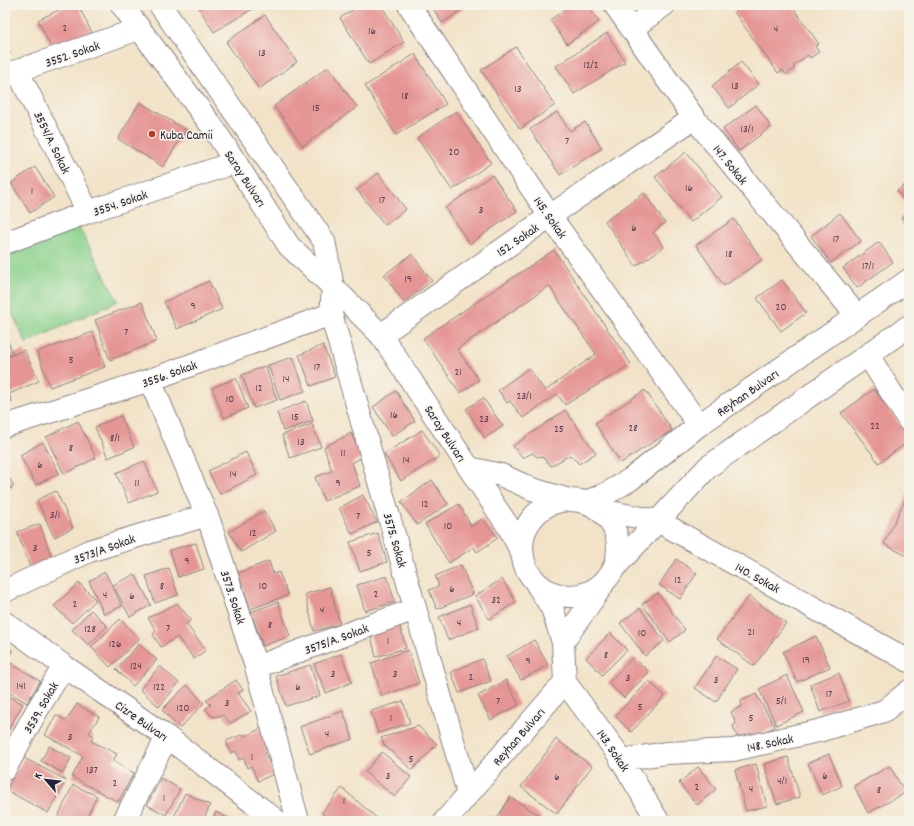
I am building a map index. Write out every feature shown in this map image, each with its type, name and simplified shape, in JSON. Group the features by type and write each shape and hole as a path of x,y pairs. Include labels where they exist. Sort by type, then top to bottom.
{"street":[{"name":"Saray Bulvarı","path":"122,5 214,129 290,246 381,335 508,526 523,554"},
{"name":"Saray Bulvarı","path":"160,5 324,241 333,287"},
{"name":"145. Sokak","path":"409,5 550,216 699,425"},
{"name":"147. Sokak","path":"615,5 694,118 857,316"},
{"path":"631,29 664,5"},
{"name":"3552. Sokak","path":"12,73 140,29"},
{"name":"3554/A. Sokak","path":"12,73 88,212"},
{"name":"152. Sokak","path":"381,335 550,216 694,118"},
{"name":"3554. Sokak","path":"5,243 88,212 236,162"},
{"name":"Reyhan Bulvarı","path":"585,504 606,494 631,479 699,425 909,280"},
{"name":"3575. Sokak","path":"333,287 331,314 468,793"},
{"name":"3556. Sokak","path":"5,426 150,380 331,314"},
{"path":"536,582 548,591 562,596 578,596 592,591 609,576 708,467 909,326"},
{"path":"868,355 909,421"},
{"name":"3573. Sokak","path":"150,380 207,515 256,668 298,821"},
{"name":"Saray Bulvarı","path":"469,468 501,475 532,489 585,504"},
{"path":"564,642 609,576 618,554 617,538 611,523 585,504 553,503 539,512 528,525 523,539 523,554 527,569 552,608 564,642 565,682"},
{"name":"140. Sokak","path":"585,504 658,521 909,661"},
{"name":"3573/A Sokak","path":"5,591 90,551 207,515"},
{"name":"3575/A. Sokak","path":"256,668 415,609"},
{"name":"Cizre Bulvarı","path":"5,623 64,666 167,737 277,821"},
{"name":"3539. Sokak","path":"5,769 36,712 64,666"},
{"name":"Reyhan Bulvarı","path":"445,821 565,682"},
{"name":"143. Sokak","path":"565,682 621,760 658,821"},
{"name":"148. Sokak","path":"621,760 666,753 733,750 822,730 884,711 909,691"},
{"path":"124,821 167,737"}],"green space":[{"path":"78,225 118,301 26,343 5,297 5,253"}],"building":[{"path":"69,5 78,5 92,33 53,52 38,20"},
{"path":"197,5 259,5 214,32"},
{"path":"360,5 381,5 404,42 369,64 340,18"},
{"path":"431,5 469,5 442,23"},
{"path":"571,5 587,5 599,22 567,44 550,20"},
{"path":"735,5 791,5 819,44 815,46 819,52 810,58 808,55 793,66 795,68 786,75 783,70 778,73 734,12 738,9"},
{"path":"265,15 297,62 259,89 226,42"},
{"path":"607,33 625,62 574,94 556,66"},
{"path":"5,38 10,54 5,56"},
{"path":"516,47 555,105 520,129 481,70"},
{"path":"415,54 446,104 396,135 365,86"},
{"path":"741,62 759,84 729,108 712,86"},
{"path":"328,67 357,107 303,146 274,106"},
{"name":"Kuba Camii","path":"140,102 186,130 163,167 118,139"},
{"path":"756,105 771,127 739,151 723,129"},
{"path":"456,111 491,163 452,190 417,138"},
{"path":"557,112 570,131 585,122 602,148 560,175 530,129"},
{"path":"686,152 722,197 691,222 655,177"},
{"path":"35,167 54,197 30,213 11,183"},
{"path":"378,173 406,209 385,225 357,190"},
{"path":"492,175 517,211 470,244 445,208"},
{"path":"909,182 909,207 897,191"},
{"path":"644,193 665,223 653,232 664,247 636,266 605,221"},
{"path":"909,212 909,228 901,218"},
{"path":"840,213 861,241 831,263 811,236"},
{"path":"734,219 762,260 724,286 696,245"},
{"path":"879,242 893,262 857,288 843,268"},
{"path":"554,250 631,364 565,405 557,394 523,418 510,401 507,403 498,390 529,368 545,391 596,354 549,286 457,349 479,380 460,393 423,338"},
{"path":"412,254 432,281 404,302 384,275"},
{"path":"782,280 806,313 781,331 757,298"},
{"path":"209,281 222,309 177,329 164,302"},
{"path":"142,302 157,341 110,360 95,320"},
{"path":"93,332 105,367 50,387 37,352"},
{"path":"5,333 13,354 5,357"},
{"path":"323,345 335,377 311,386 299,355"},
{"path":"24,350 39,381 9,394 12,402 5,405 5,358"},
{"path":"293,357 305,391 280,400 268,365"},
{"path":"265,366 277,400 254,408 242,375"},
{"path":"236,378 248,408 224,418 212,388"},
{"path":"874,389 909,437 909,441 879,463 841,413"},
{"path":"645,390 672,430 621,463 595,423"},
{"path":"396,391 415,421 392,436 373,407"},
{"path":"483,398 503,426 485,438 466,409"},
{"path":"306,401 313,421 283,431 277,412"},
{"path":"565,410 596,453 579,464 570,455 551,466 542,456 537,457 532,453 523,458 513,446"},
{"path":"121,416 134,447 108,458 95,427"},
{"path":"78,421 96,458 64,474 46,437"},
{"path":"312,424 321,447 290,458 282,435"},
{"path":"422,430 440,456 401,481 384,454"},
{"path":"351,433 362,457 352,463 360,486 324,501 315,477 332,471 324,447"},
{"path":"43,442 59,473 36,485 20,455"},
{"path":"246,452 257,475 220,494 208,471"},
{"path":"144,461 157,491 129,503 116,473"},
{"path":"5,471 14,486 5,491"},
{"path":"432,480 448,504 417,525 401,502"},
{"path":"56,491 73,528 54,537 37,500"},
{"path":"909,491 909,557 884,544"},
{"path":"363,495 377,522 352,534 339,508"},
{"path":"459,504 471,526 482,519 498,538 477,552 474,547 449,563 425,524"},
{"path":"264,511 276,531 241,552 229,532"},
{"path":"40,524 53,561 31,570 17,532"},
{"path":"378,533 387,562 360,571 350,542"},
{"path":"196,543 204,569 178,577 170,550"},
{"path":"676,559 697,573 680,599 659,585"},
{"path":"269,561 273,574 279,572 288,595 251,609 238,573"},
{"path":"461,565 473,594 437,609 429,590 439,586 435,576"},
{"path":"169,568 178,595 155,603 146,576"},
{"path":"105,572 122,606 104,614 89,581"},
{"path":"135,574 151,605 130,617 113,585"},
{"path":"387,576 395,602 365,611 357,585"},
{"path":"502,579 516,602 489,619 475,596"},
{"path":"79,583 96,600 72,623 54,606"},
{"path":"330,587 340,624 314,631 305,594"},
{"path":"658,593 685,630 670,642 642,604"},
{"path":"749,596 786,623 754,666 717,639"},
{"path":"278,602 290,636 263,646 251,612"},
{"path":"177,603 191,620 186,624 206,650 194,659 177,637 161,647 153,635 156,630 148,618"},
{"path":"470,604 479,628 448,640 439,617"},
{"path":"640,608 664,641 645,656 620,623"},
{"path":"91,610 107,626 89,645 72,630"},
{"path":"120,619 139,639 110,667 91,647"},
{"path":"399,624 406,648 376,657 370,632"},
{"path":"610,633 627,650 602,675 586,658"},
{"path":"816,636 830,667 797,682 783,652"},
{"path":"534,640 548,665 521,680 507,656"},
{"path":"139,644 157,660 133,686 116,669"},
{"path":"5,646 12,651 5,662"},
{"path":"408,650 419,683 382,696 371,663"},
{"path":"341,654 352,682 326,693 314,664"},
{"path":"716,656 737,669 716,702 695,688"},
{"path":"633,657 649,672 624,698 608,683"},
{"path":"482,659 491,681 459,693 451,672"},
{"path":"9,662 40,681 27,703 5,690 5,668"},
{"path":"310,665 320,696 286,706 276,676"},
{"path":"160,666 179,683 159,707 140,689"},
{"path":"839,673 849,701 820,712 810,684"},
{"path":"787,675 804,712 776,725 759,689"},
{"path":"236,680 243,690 238,693 251,711 231,723 223,715 213,717 205,709 211,705 206,700"},
{"path":"506,680 519,705 491,720 478,696"},
{"path":"649,681 665,696 631,732 615,716"},
{"path":"187,685 204,703 180,728 162,710"},
{"path":"5,694 23,704 5,735"},
{"path":"756,694 775,727 739,742 733,726 736,723 731,712 742,706 741,701"},
{"path":"403,701 410,723 378,733 371,711"},
{"path":"77,704 99,717 89,733 94,736 91,741 117,754 113,761 134,773 118,802 72,777 83,756 45,735 56,715 66,721"},
{"path":"343,711 353,739 310,754 300,727"},
{"path":"418,726 437,744 412,770 384,745 381,738"},
{"path":"262,728 270,750 265,753 274,774 258,781 251,766 247,768 244,758 239,760 236,751 231,753 226,741 241,735 247,735"},
{"path":"556,739 592,766 557,814 521,787"},
{"path":"49,746 71,758 63,773 41,761"},
{"path":"382,752 411,777 395,797 365,772"},
{"path":"829,754 842,786 822,795 808,763"},
{"path":"788,757 800,797 777,804 764,764"},
{"path":"24,758 66,780 48,813 6,790"},
{"path":"756,764 767,806 746,811 735,770"},
{"path":"890,766 905,793 868,813 854,786"},
{"path":"698,767 716,789 697,805 679,783"},
{"path":"161,778 180,789 166,815 147,805"},
{"path":"73,785 97,796 85,821 67,821 58,817"},
{"path":"342,788 380,821 332,821 322,813"},
{"path":"185,793 210,805 203,821 178,821 173,819"},
{"path":"510,797 542,817 539,821 488,821 491,817 496,820"},
{"path":"216,812 233,821 212,821"},
{"path":"909,816 909,821 905,821 904,819"}],"place":[{"name":"Kuba Camii","path":"152,134"}]}
